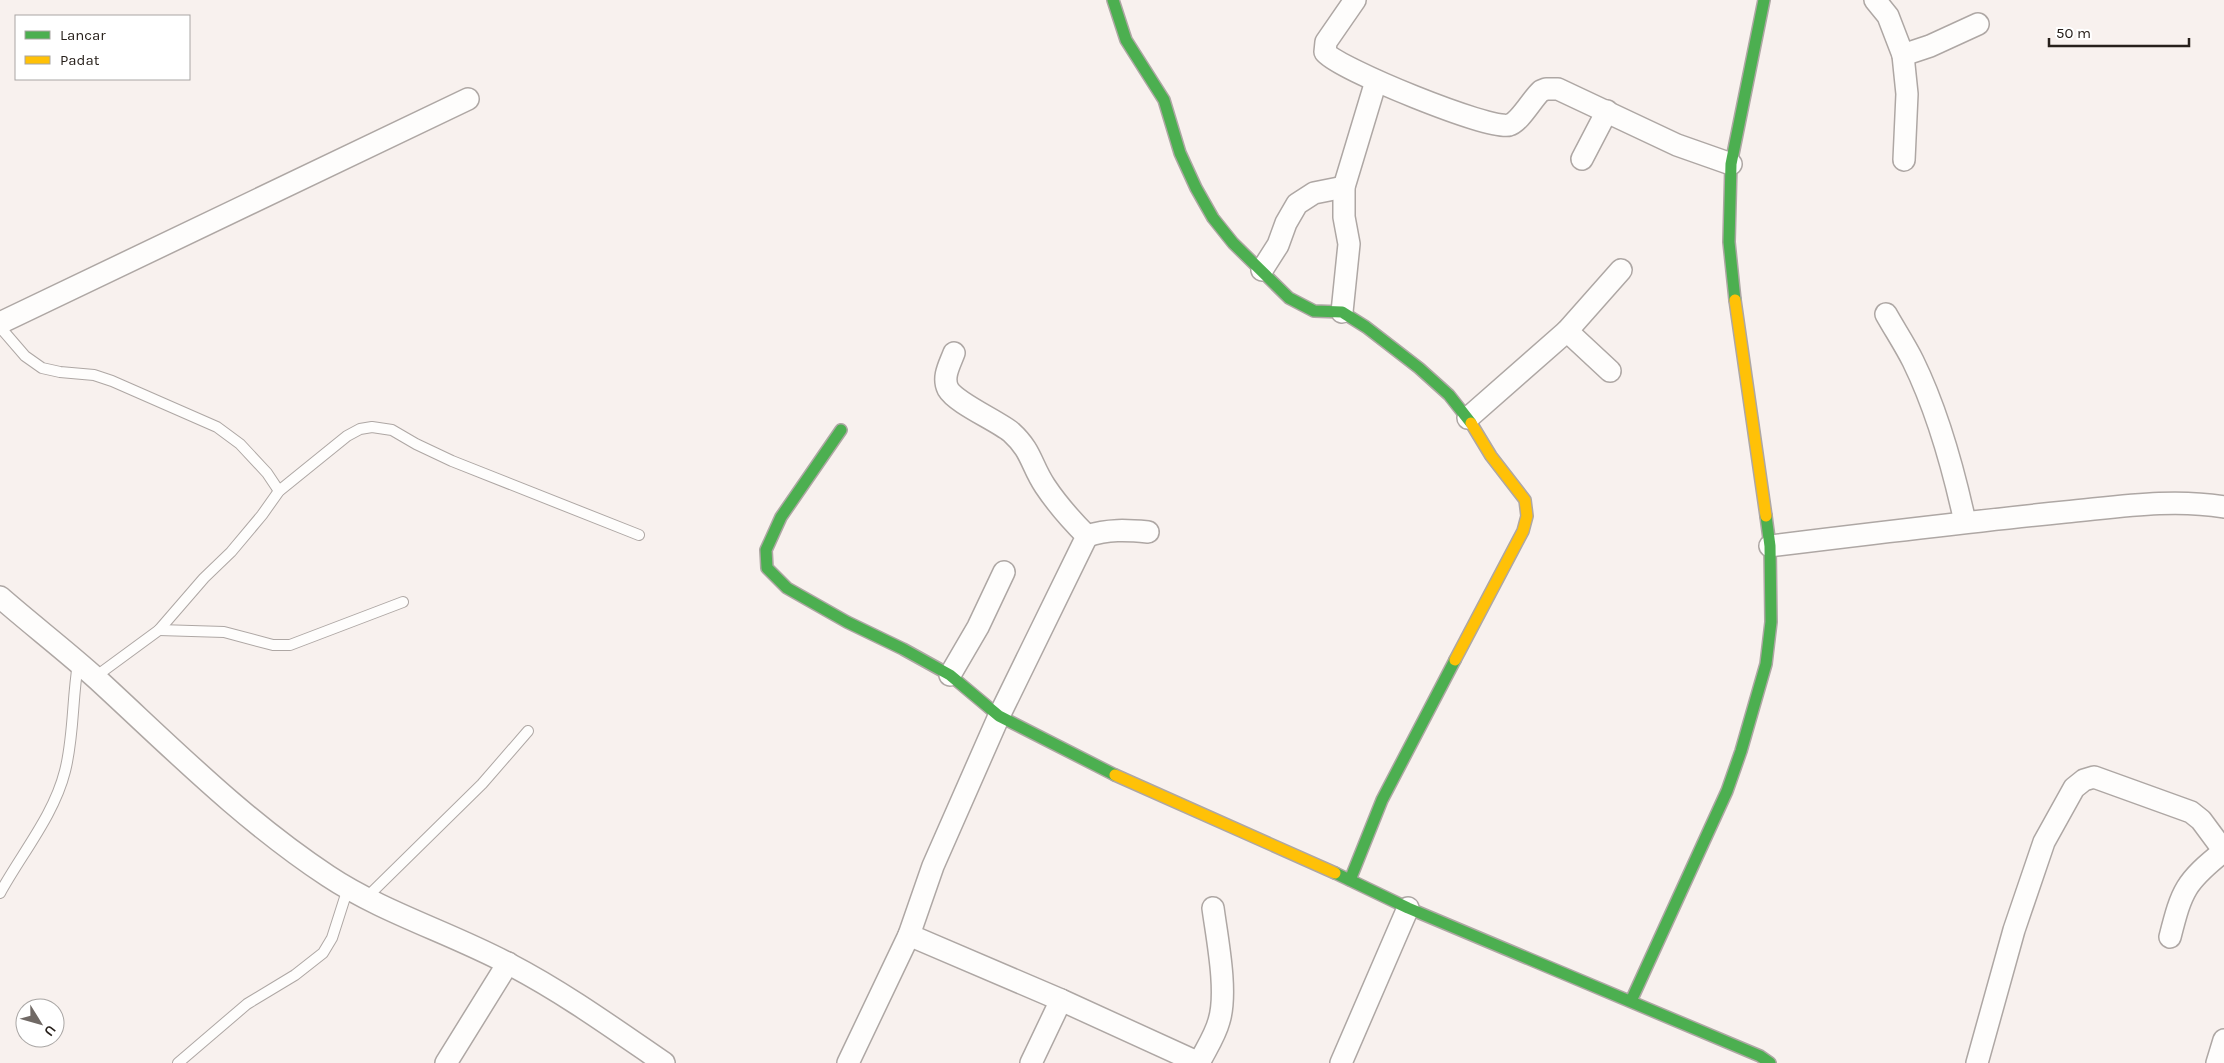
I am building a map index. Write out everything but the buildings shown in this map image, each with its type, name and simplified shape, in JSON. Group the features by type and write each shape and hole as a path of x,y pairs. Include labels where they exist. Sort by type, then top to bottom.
{"street":[{"path":"1113,0 1126,40 1164,100 1180,153 1196,188 1213,218 1233,243 1289,298 1314,311 1342,312 1366,327 1419,368 1449,395 1468,418 1491,456 1525,500 1528,513 1527,521 1462,649 1400,763 1382,800 1350,880"},
{"path":"1355,0 1326,42 1325,52 1333,60 1376,81 1493,124 1506,126 1513,123 1541,92 1553,88 1563,90 1677,145 1731,164"},
{"path":"1631,1001 1727,790 1741,751 1766,664 1771,622 1770,546 1735,301 1729,242 1731,164 1764,0"},
{"path":"1875,0 1888,16 1903,55 1907,94 1904,160"},
{"path":"1903,55 1930,46 1978,24"},
{"path":"1342,312 1349,244 1344,217 1344,187 1376,81"},
{"path":"0,323 468,99"},
{"path":"1582,159 1607,110"},
{"path":"1262,270 1278,245 1286,223 1297,204 1314,193 1344,187"},
{"path":"1468,418 1567,331 1621,270"},
{"path":"1886,314 1912,360 1926,390 1948,454 1965,522"},
{"path":"1567,331 1610,371"},
{"path":"954,353 945,376 948,390 959,399 994,420 1022,443 1029,452 1044,485 1087,536"},
{"path":"841,430 781,517 766,550 768,568 787,588 847,622 903,649 950,675 999,716 1092,765 1350,880 1408,908 1760,1056 1770,1063"},
{"path":"1770,546 1965,522 2179,502 2224,507"},
{"path":"848,1063 909,935 933,866 999,716 1087,536 1102,531 1148,532"},
{"path":"950,675 978,627 1004,572"},
{"path":"0,598 95,677 250,819 292,852 358,893 508,963 594,1014 664,1063"},
{"path":"1977,1063 2014,930 2044,842 2062,806 2079,783 2094,777 2182,807 2202,820 2224,851 2200,871 2186,886 2170,937"},
{"path":"909,935 1061,1000 1199,1063 1220,1018 1222,992 1214,908"},
{"path":"1341,1063 1408,908"},
{"path":"446,1063 508,963"},
{"path":"1031,1063 1061,1000"},
{"path":"2218,1063 2224,1040"}],"lane":[{"path":"0,327 25,356 42,368 60,372 94,375 112,380 217,427 240,444 267,473 279,491"},
{"path":"95,677 158,630 204,578 231,552 279,491 347,436 360,429 382,427 392,430 452,461 639,535"},
{"path":"158,630 224,632 273,645 290,645 403,602"},
{"path":"0,893 58,792 70,747 73,690 78,664"},
{"path":"178,1063 247,1004 295,975 323,953 358,893 482,784 528,731"}],"traffic: fast":[{"path":"1113,0 1126,40 1164,100 1180,153 1196,188 1213,218 1233,243 1289,298 1314,311 1342,312 1366,327 1419,368 1449,395 1471,423"},
{"path":"1735,300 1729,242 1731,164 1764,0"},
{"path":"841,430 781,517 766,550 767,568 787,588 847,622 903,649 950,675 999,716 1115,775"},
{"path":"1631,1001 1727,791 1741,751 1766,664 1771,622 1770,546 1766,516"},
{"path":"1350,880 1382,800 1455,660"},
{"path":"1335,873 1408,908 1760,1056 1770,1063"}],"traffic: slow":[{"path":"1735,300 1766,516"},
{"path":"1455,660 1523,531 1527,516 1525,500 1491,456 1471,423"},
{"path":"1115,775 1335,873"}]}
